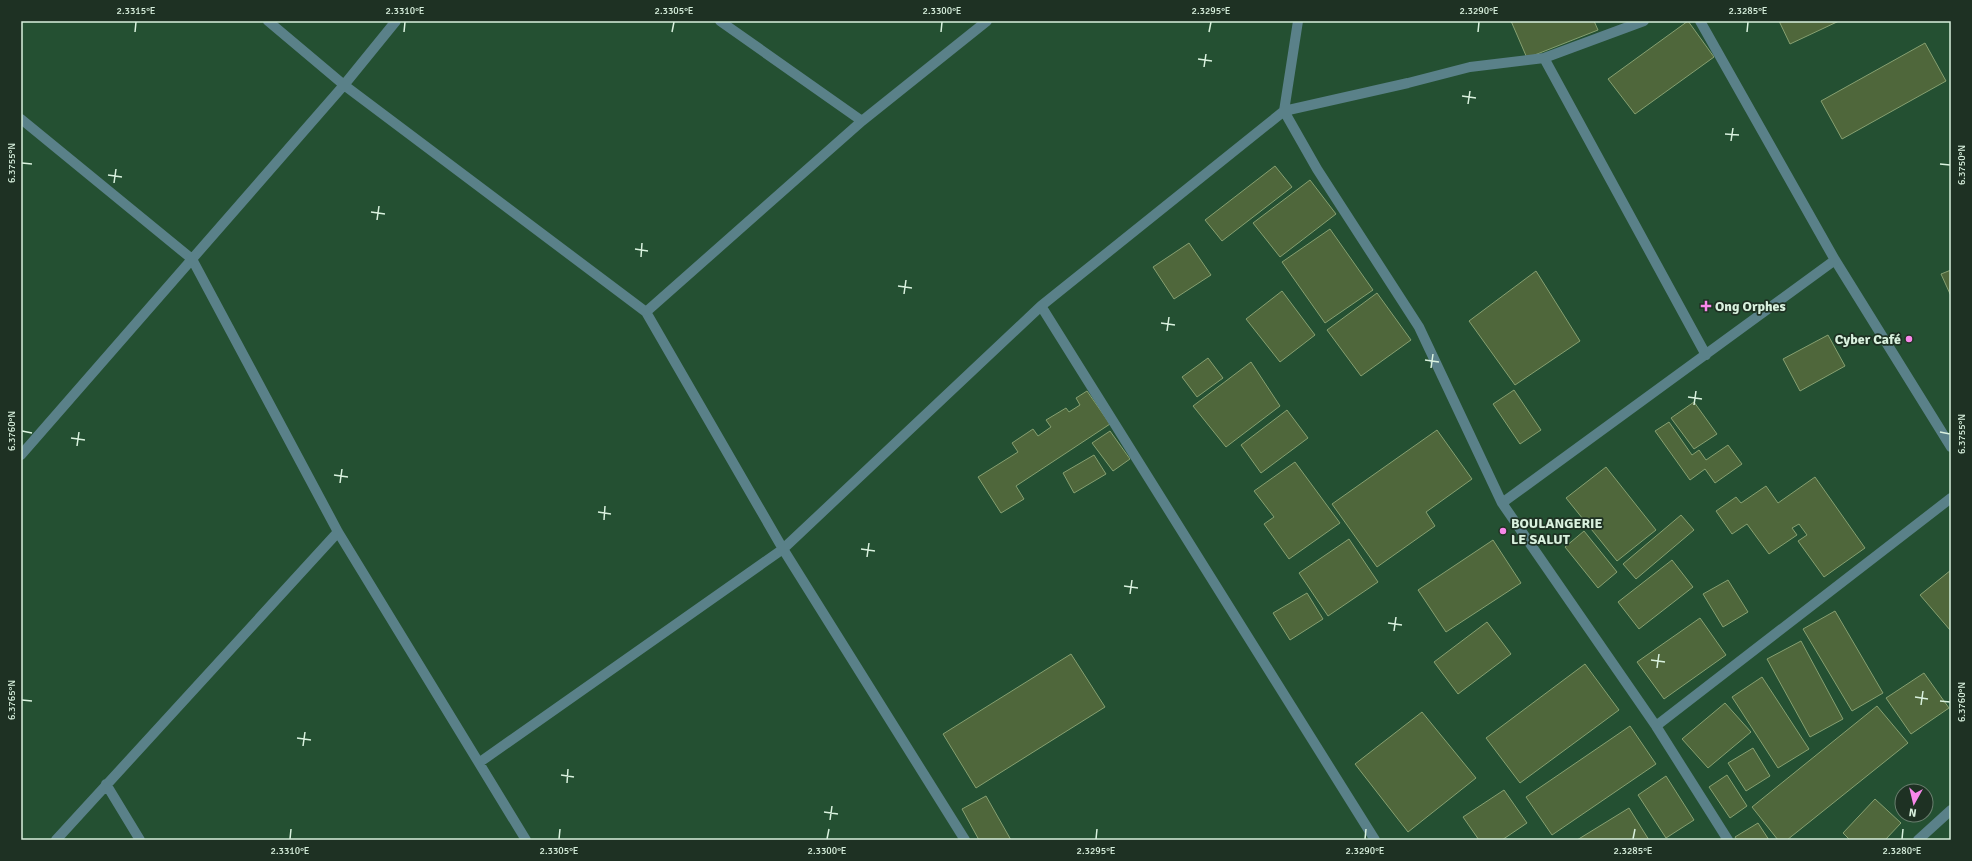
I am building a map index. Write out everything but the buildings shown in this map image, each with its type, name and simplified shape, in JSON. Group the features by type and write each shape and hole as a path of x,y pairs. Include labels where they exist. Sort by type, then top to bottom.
{"street":[{"path":"268,21 344,85 646,312 783,549 965,840"},
{"path":"21,455 344,85 396,21"},
{"path":"720,21 862,121"},
{"path":"646,312 862,121 987,21"},
{"path":"1298,21 1284,111 1317,169 1419,327 1502,503 1656,726 1728,840"},
{"path":"480,762 783,549 1041,306 1284,111 1408,83 1470,67 1544,58 1644,21"},
{"path":"1700,21 1835,260 1951,447"},
{"path":"1544,58 1706,355"},
{"path":"21,119 192,258 338,532 480,762 526,840"},
{"path":"1502,503 1835,260"},
{"path":"1041,306 1375,840"},
{"path":"1656,726 1951,498"},
{"path":"56,840 338,532"},
{"path":"106,784 140,840"},
{"path":"1918,840 1951,810"}],"place":[{"name":"Ong Orphes","path":"1706,306"},
{"name":"Cyber Café","path":"1909,339"},
{"name":"BOULANGERIE LE SALUT","path":"1503,531"}]}
